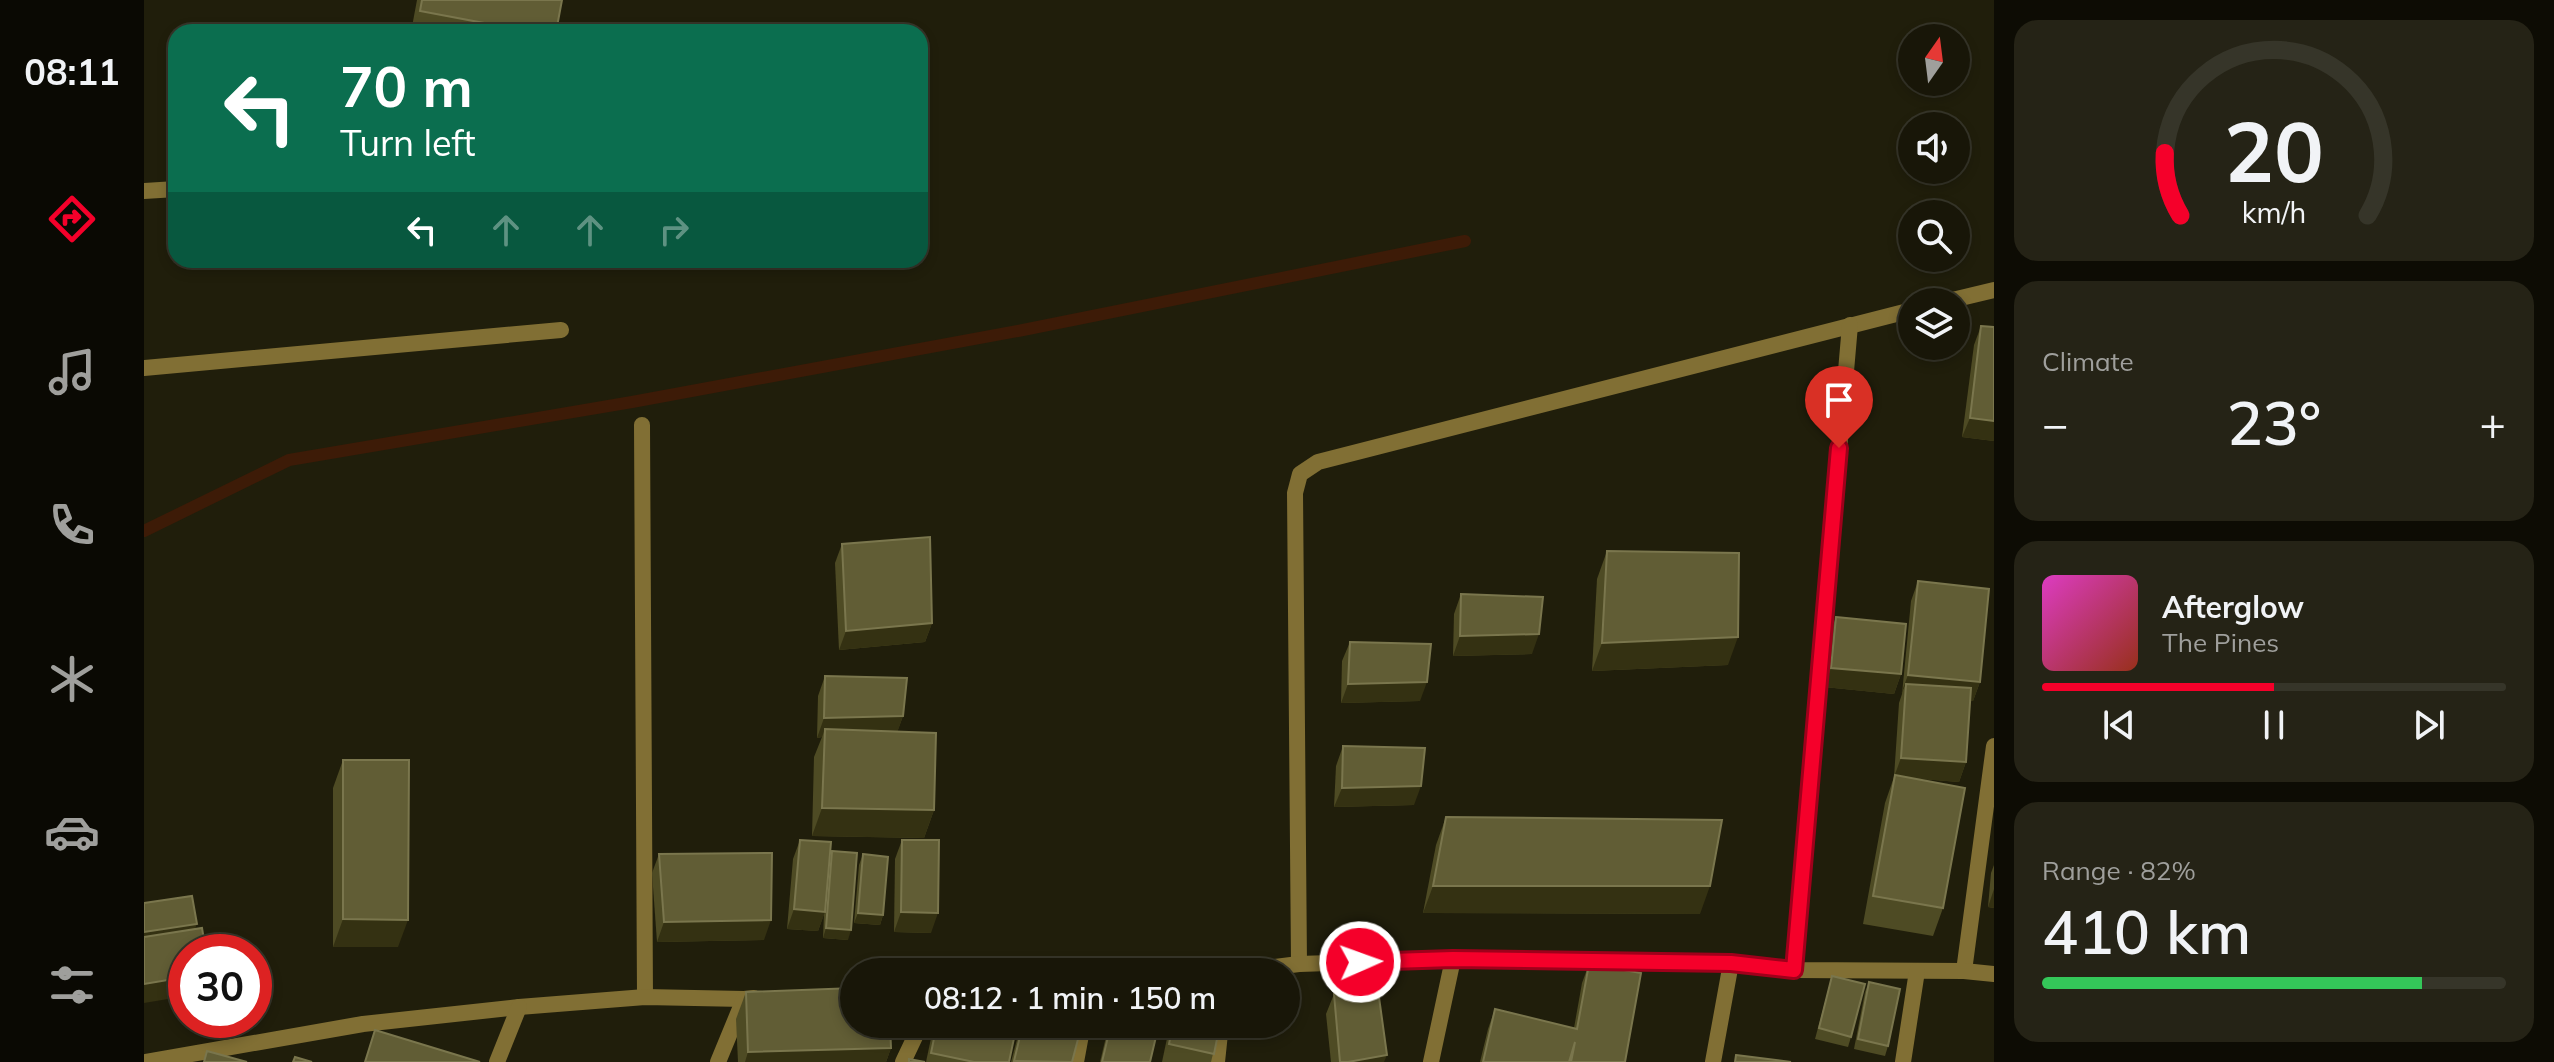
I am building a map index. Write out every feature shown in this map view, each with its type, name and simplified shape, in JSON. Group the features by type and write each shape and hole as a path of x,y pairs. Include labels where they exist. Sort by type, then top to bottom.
{"street":[{"path":"144,191 168,190"},
{"path":"1970,296 1994,290"},
{"path":"1299,958 1295,493 1300,474 1318,462 1898,313"},
{"path":"1794,970 1850,325"},
{"path":"144,368 561,330"},
{"path":"642,425 645,997"},
{"path":"1964,971 1994,746"},
{"path":"1300,964 1453,959 1731,963 1794,970 1994,974"},
{"path":"1431,1062 1453,959"},
{"path":"1713,1062 1731,963"},
{"path":"1903,1062 1917,971"},
{"path":"146,1062 363,1024 519,1007 645,997 775,997"},
{"path":"718,1062 744,999"},
{"path":"497,1062 519,1007"},
{"path":"903,1062 914,1038"},
{"path":"1076,1062 1080,1038"},
{"path":"1217,1062 1220,1038"}],"building":[{"path":"422,0 562,0 558,24 489,24 420,11"},
{"path":"1981,326 1994,327 1994,421 1970,418"},
{"path":"930,537 932,623 846,631 842,544"},
{"path":"1607,551 1739,553 1738,637 1602,643"},
{"path":"1918,581 1989,589 1980,682 1908,675"},
{"path":"1461,594 1543,597 1539,634 1460,636"},
{"path":"1836,617 1906,624 1901,674 1831,668"},
{"path":"1350,642 1431,644 1427,682 1348,684"},
{"path":"825,676 907,678 903,716 824,718"},
{"path":"1906,684 1971,688 1966,762 1901,758"},
{"path":"825,729 936,733 934,810 822,808"},
{"path":"1343,746 1425,748 1421,786 1342,788"},
{"path":"343,760 409,760 408,920 343,919"},
{"path":"1895,775 1965,788 1943,908 1873,896"},
{"path":"1446,817 1722,820 1710,886 1433,886"},
{"path":"800,840 831,842 825,912 794,909"},
{"path":"902,840 939,840 938,913 901,912"},
{"path":"832,851 857,853 851,930 826,928"},
{"path":"772,853 771,920 664,922 659,854"},
{"path":"863,854 888,857 883,915 858,913"},
{"path":"192,896 197,924 144,932 144,903"},
{"path":"202,928 203,934 168,934 168,980 144,984 144,937"},
{"path":"1589,964 1641,973 1625,1062 1571,1062 1575,1042 1569,1062 1483,1062 1495,1009 1577,1029"},
{"path":"1832,976 1865,984 1851,1037 1819,1028"},
{"path":"1869,982 1900,989 1888,1046 1858,1039"},
{"path":"840,989 840,1038 891,1038 891,1048 748,1052 746,992"},
{"path":"1378,990 1387,1055 1340,1062 1334,994"},
{"path":"375,1030 480,1062 365,1062"},
{"path":"934,1038 1014,1038 1009,1062 974,1062 931,1053"},
{"path":"1020,1038 1078,1038 1072,1062 1014,1061"},
{"path":"1108,1038 1156,1038 1150,1062 1102,1062"},
{"path":"1170,1038 1217,1038 1214,1054 1169,1044"},
{"path":"207,1051 247,1062 204,1062"},
{"path":"1736,1055 1791,1062 1735,1062"},
{"path":"295,1057 312,1062 293,1062"}],"waterway":[{"path":"144,531 289,460 632,402 1018,331 1465,241"}],"route":[{"path":"1360,962 1453,959 1731,963 1794,970 1839,448"}]}
